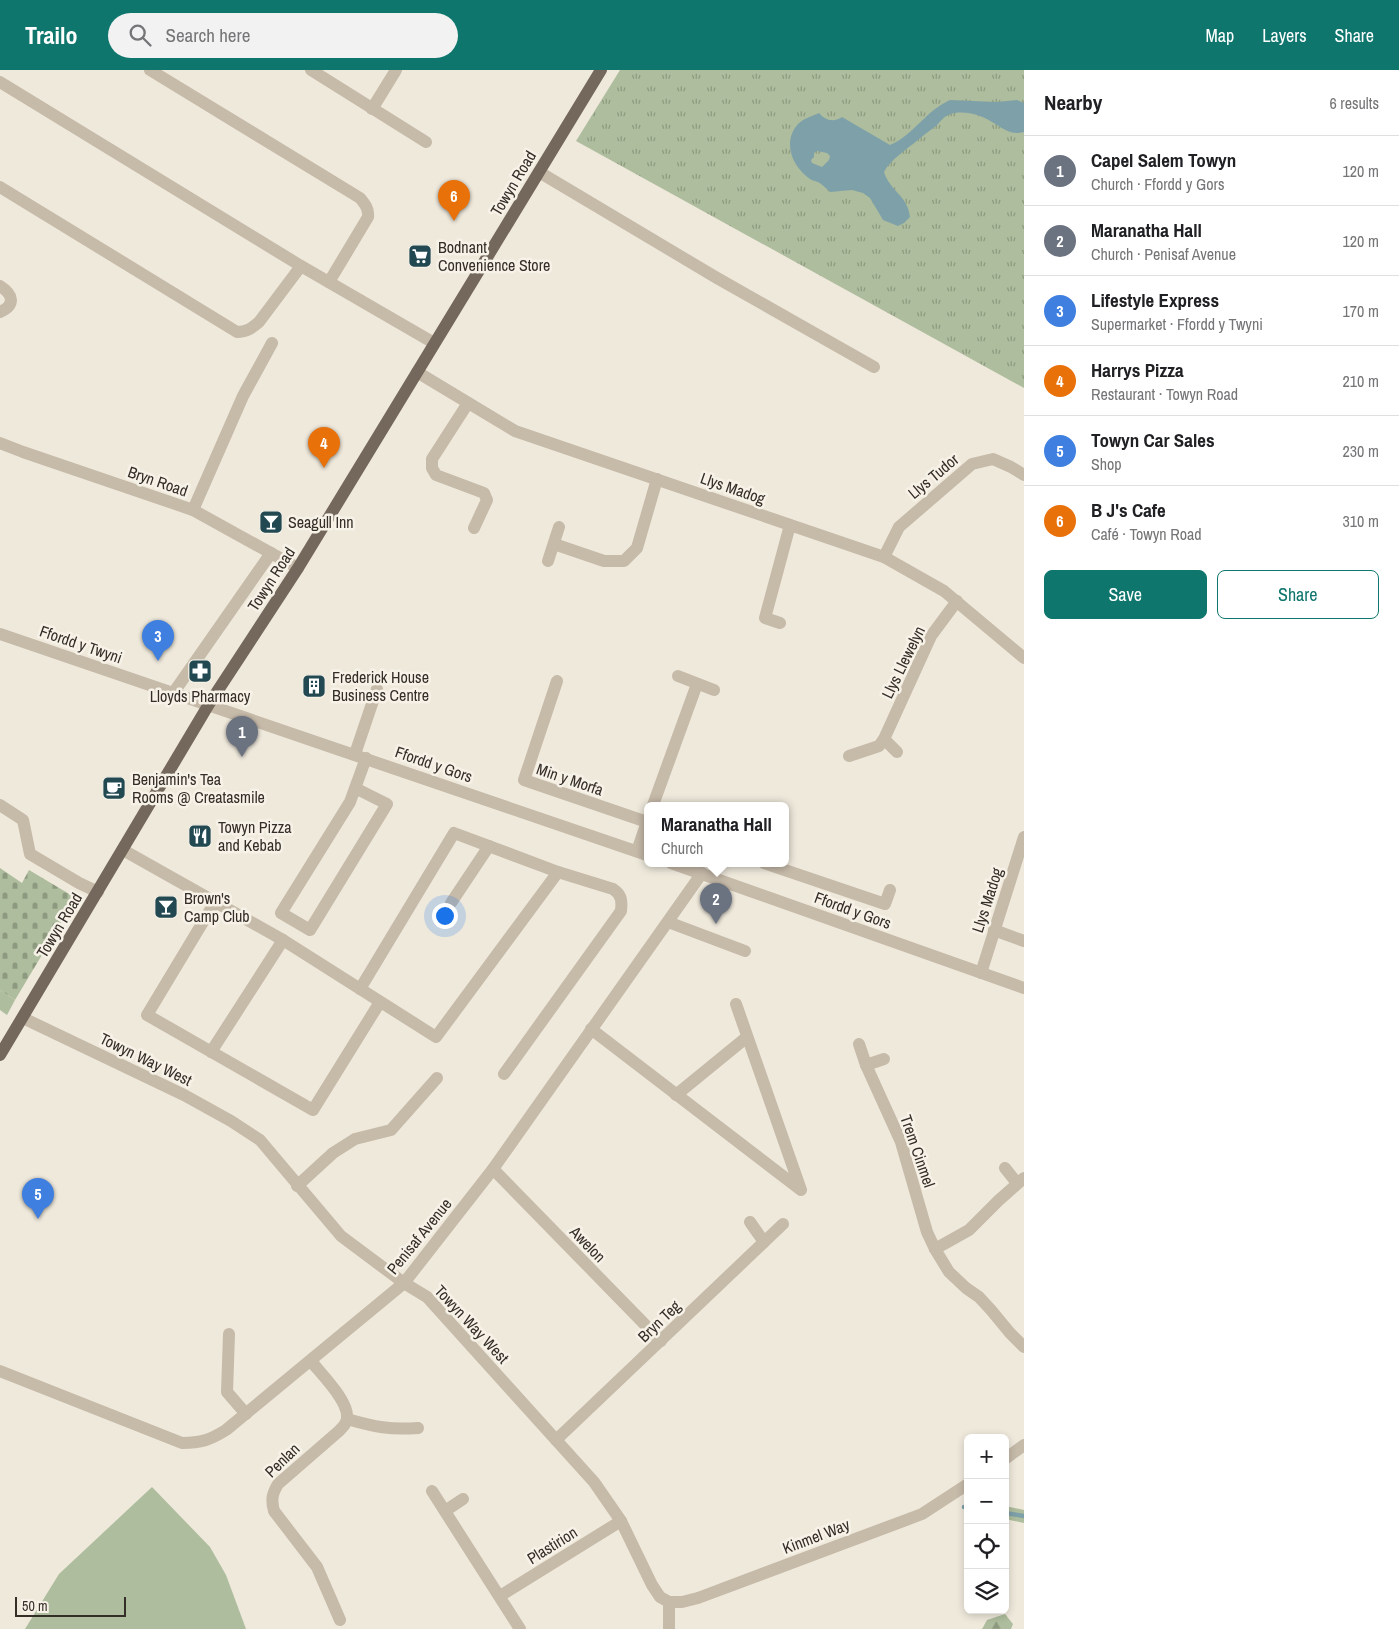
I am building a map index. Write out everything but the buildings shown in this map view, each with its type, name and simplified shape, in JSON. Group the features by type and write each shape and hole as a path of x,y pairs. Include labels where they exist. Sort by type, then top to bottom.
{"main road":[{"name":"Towyn Road","path":"0,1055 209,704 298,568 601,70"}],"street":[{"path":"150,70 360,198 368,211 368,217 329,282"},
{"path":"311,70 426,142"},
{"path":"372,108 396,70"},
{"path":"0,82 301,266 434,343"},
{"path":"539,172 717,278 874,367"},
{"path":"0,187 237,332 244,332 253,328 259,322 301,266"},
{"path":"0,286 7,290 11,302 8,307 0,312"},
{"path":"194,510 243,396 272,343"},
{"name":"Llys Madog","path":"417,372 515,431 884,557 944,591 1024,658"},
{"path":"468,403 432,460 432,468 436,475 486,495 487,500 474,528"},
{"name":"Bryn Road","path":"0,443 194,510 298,568"},
{"name":"Llys Tudor","path":"884,557 899,526 972,464 993,460 1012,467 1024,475"},
{"path":"554,544 604,561 624,561 638,548 657,480"},
{"path":"780,623 765,618 790,525"},
{"path":"548,561 559,527"},
{"path":"174,692 271,553"},
{"name":"Llys Llewelyn","path":"884,739 931,636 957,601"},
{"name":"Ffordd y Twyni","path":"0,634 209,704"},
{"path":"678,676 714,690"},
{"name":"Min y Morfa","path":"557,681 524,780 644,821"},
{"path":"654,802 697,684"},
{"path":"355,788 387,804 310,930 281,913 350,802 378,689"},
{"name":"Ffordd y Gors","path":"209,704 642,853"},
{"path":"849,756 879,746 884,739 897,752"},
{"path":"0,806 23,820 30,854 98,892"},
{"path":"360,989 454,833 558,872 613,888 619,892 621,897 621,912 504,1074"},
{"name":"Llys Madog","path":"981,972 1024,837"},
{"name":"Min y Morfa","path":"642,853 644,841"},
{"path":"451,904 490,846"},
{"path":"123,850 283,940 436,1037 558,872"},
{"name":"Ffordd y Gors","path":"683,867 1024,988"},
{"path":"776,867 885,904 890,890"},
{"name":"Penisaf Avenue","path":"0,1371 182,1443 198,1443 212,1439 226,1430 404,1283 493,1169 702,873"},
{"path":"216,902 147,1015 313,1110 380,1002"},
{"path":"668,922 744,951"},
{"path":"994,930 1024,941"},
{"path":"211,1052 283,940"},
{"path":"592,1030 801,1190 736,1004"},
{"name":"Towyn Way West","path":"23,1018 184,1095 260,1140 341,1236 404,1283 427,1297 594,1482 621,1521 652,1585 660,1597 668,1602"},
{"path":"676,1095 747,1037"},
{"name":"Trem Cinmel","path":"858,1044 902,1142 926,1232 935,1249 949,1272 979,1297 1024,1347"},
{"path":"866,1065 884,1059"},
{"path":"297,1186 333,1153 355,1138 391,1130 437,1078"},
{"path":"935,1249 969,1230 1020,1181 1005,1168"},
{"name":"Awelon","path":"493,1169 661,1342"},
{"path":"750,1222 764,1242"},
{"name":"Bryn Teg","path":"556,1440 783,1224"},
{"path":"229,1334 227,1392 246,1414"},
{"path":"311,1361 343,1401 347,1411 347,1419 376,1427 418,1428"},
{"name":"Penlan","path":"340,1620 317,1567 274,1511 271,1501 273,1492 278,1484 339,1431 345,1425 347,1419"},
{"path":"1009,1456 1024,1445"},
{"name":"Kinmel Way","path":"668,1602 682,1602 698,1598 922,1514 964,1487"},
{"path":"432,1492 520,1629"},
{"path":"445,1511 463,1499"},
{"name":"Plastirion","path":"500,1596 621,1521"},
{"path":"668,1602 669,1629"}],"green space":[{"path":"620,70 1024,70 1024,388 576,141"},
{"path":"0,868 22,883 29,870 76,898 15,1000 0,990"},
{"path":"0,990 15,1000 7,1015 0,1010"},
{"path":"152,1487 210,1547 226,1575 246,1629 25,1629 59,1574"},
{"path":"1009,1507 1024,1510 1024,1523 1009,1520"},
{"path":"1005,1614 1013,1624 1011,1629 982,1629 987,1620"}],"water":[{"path":"950,100 996,102 1017,100 1024,103 1024,132 1011,132 978,115 956,113 944,117 936,126 894,159 884,172 890,184 909,210 910,217 898,226 883,220 870,198 863,193 852,190 830,192 820,183 810,179 798,168 791,154 790,146 793,131 800,122 819,113 829,120 842,117 890,145 906,135 941,105","holes":["817,151 827,153 830,156 829,160 822,167 812,163 811,160 814,157 814,153"]}],"waterway":[{"path":"1009,1514 1024,1516"}],"place":[{"name":"B J's Cafe","path":"454,221"},
{"name":"Bodnant Convenience Store","path":"420,256"},
{"name":"Harrys Pizza","path":"324,468"},
{"name":"Seagull Inn","path":"271,522"},
{"name":"Lifestyle Express","path":"158,661"},
{"name":"Lloyds Pharmacy","path":"200,671"},
{"name":"Frederick House Business Centre","path":"314,686"},
{"name":"Capel Salem Towyn","path":"242,757"},
{"name":"Benjamin's Tea Rooms @ Creatasmile","path":"114,788"},
{"name":"Towyn Pizza and Kebab","path":"200,836"},
{"name":"Brown's Camp Club","path":"166,907"},
{"name":"Maranatha Hall","path":"716,924"},
{"name":"Towyn Car Sales","path":"38,1219"}]}
